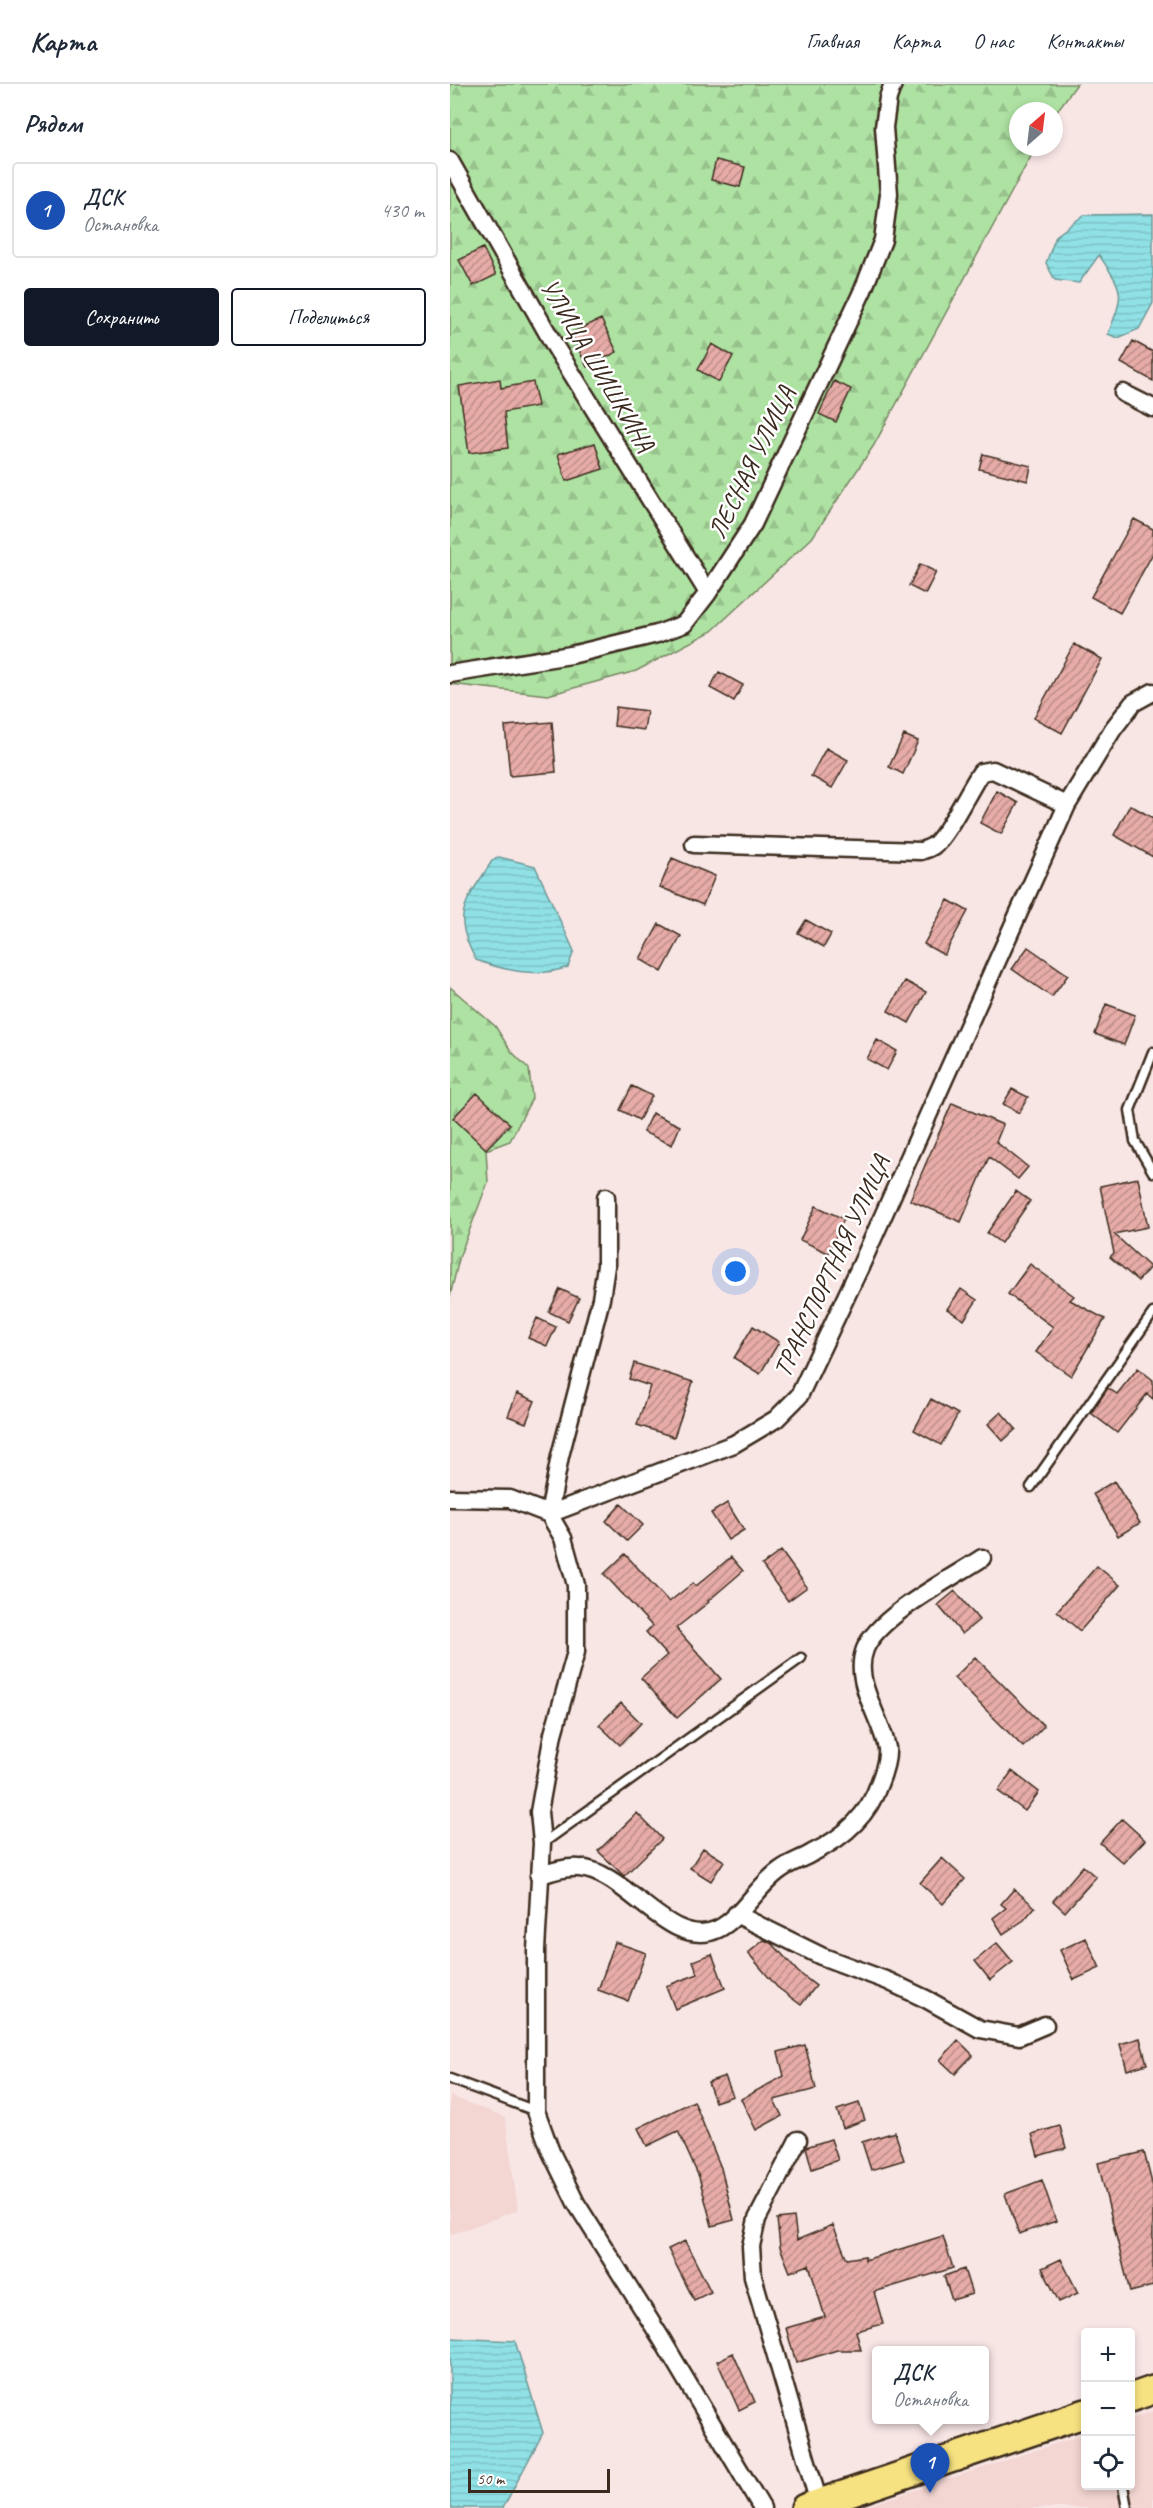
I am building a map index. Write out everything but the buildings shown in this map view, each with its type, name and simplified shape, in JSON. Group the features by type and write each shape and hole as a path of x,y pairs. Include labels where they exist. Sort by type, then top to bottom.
{"main road":[{"path":"1135,2397 1153,2390"},
{"path":"812,2506 1081,2415"}],"street":[{"name":"ЛЕСНАЯ УЛИЦА","path":"450,674 571,655 657,634 684,624 708,593 753,524 883,240 889,194 884,127 888,98 893,84"},
{"name":"УЛИЦА ШИШКИНА","path":"450,161 562,358 708,593"},
{"path":"1123,393 1153,408"},
{"name":"ТРАНСПОРТНАЯ УЛИЦА","path":"549,1514 734,1444 776,1419 800,1396 1067,805 1113,729 1133,703 1153,692"},
{"path":"694,844 921,851 935,845 943,836 967,792 981,772 993,770 1067,805"},
{"path":"549,1514 560,1456 601,1299 606,1266 606,1197"},
{"path":"450,1498 510,1499 549,1514 563,1538 576,1585 576,1652 553,1734 538,1812 542,1843 536,1950 536,2111 551,2152 576,2203 661,2338 762,2508"},
{"path":"539,1876 560,1869 580,1868 627,1890 682,1931 700,1935 719,1929 780,1869 834,1842 859,1820 873,1801 887,1751 863,1680 860,1665 866,1647 876,1632 894,1616 982,1558"},
{"path":"736,1914 821,1956 888,1981 980,2029 1019,2036 1045,2025"},
{"path":"798,2140 757,2219 751,2246 753,2277 812,2506"}],"lane":[{"path":"1153,1052 1130,1110 1135,1141 1153,1172"},
{"path":"1031,1487 1153,1313"},
{"path":"542,1843 801,1658"},
{"path":"450,2079 536,2111"},
{"path":"1124,2490 1127,2508"}],"shaded area":[{"path":"450,2096 505,2117 518,2210 450,2235"},
{"path":"1153,2411 1153,2508 861,2508 1081,2435 1081,2490 1135,2490 1135,2418"}],"green space":[{"path":"450,84 1077,84 1063,103 1009,102 1009,156 1031,156 874,445 812,538 712,631 636,671 548,695 450,684"},
{"path":"450,987 495,1026 511,1051 529,1069 532,1098 510,1141 486,1150 488,1182 460,1255 450,1296"}],"water":[{"path":"1153,214 1153,303 1139,329 1118,338 1108,334 1117,309 1119,293 1113,277 1099,255 1079,283 1055,280 1046,263 1056,236 1084,215"},
{"path":"499,857 535,866 574,951 568,967 534,973 499,967 476,960 464,930 464,908 492,861"},
{"path":"450,2338 515,2341 543,2433 503,2508 450,2508"}],"place":[{"name":"ДСК","path":"930,2493"}]}
